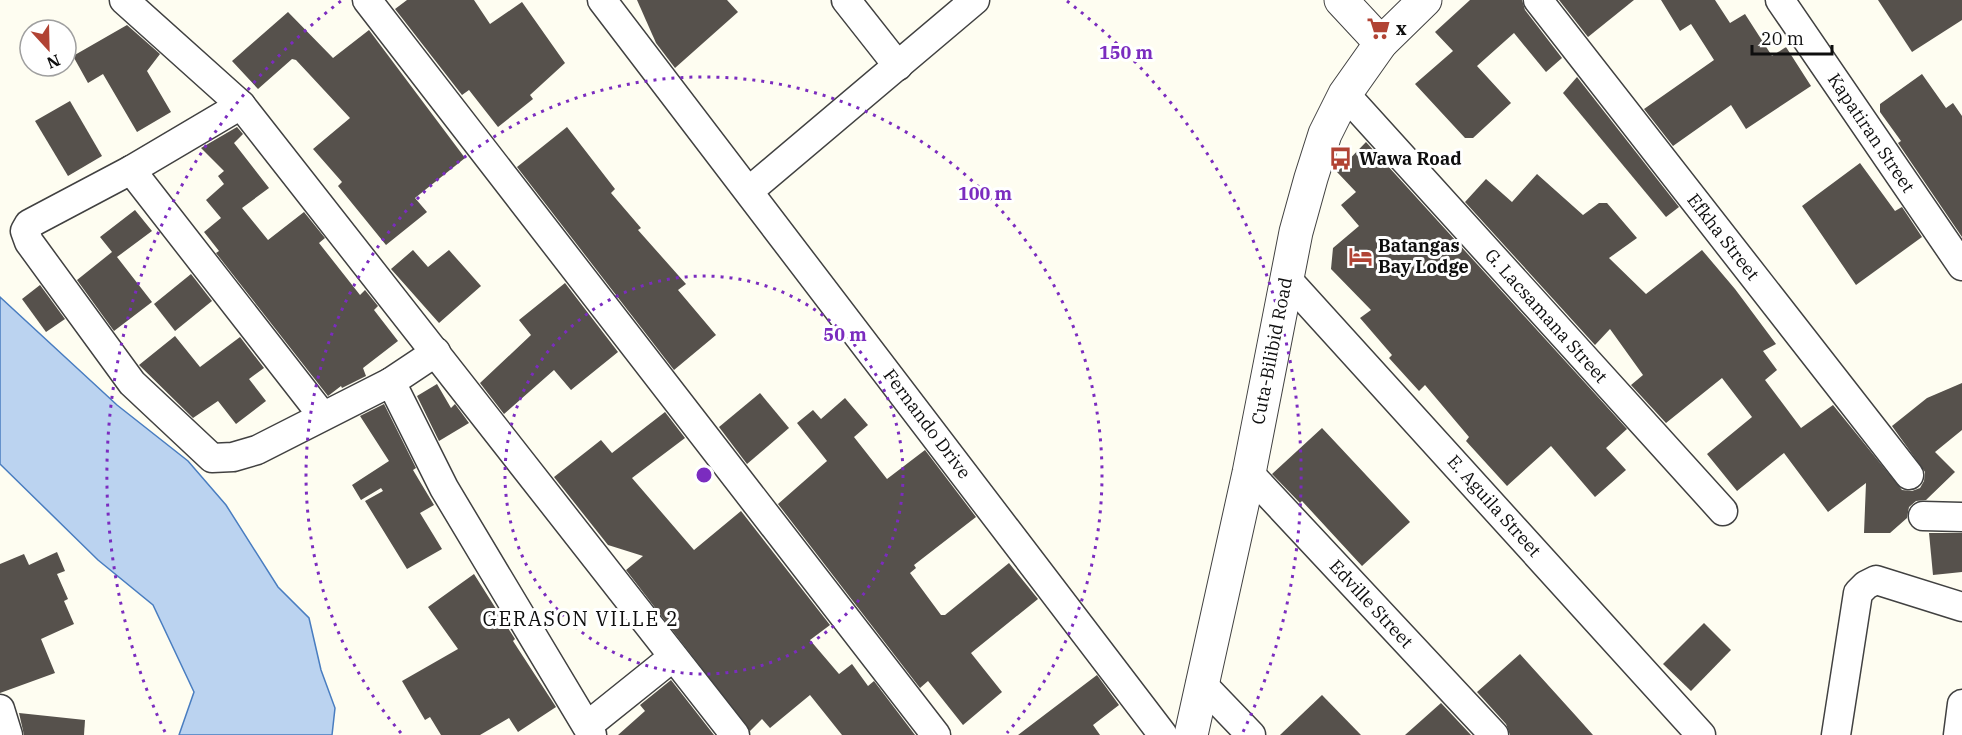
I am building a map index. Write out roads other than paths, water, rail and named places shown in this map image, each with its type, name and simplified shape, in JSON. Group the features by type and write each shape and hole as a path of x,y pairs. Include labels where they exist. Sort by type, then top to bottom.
{"street":[{"path":"124,0 241,105 735,735"},
{"path":"367,0 936,735"},
{"name":"Fernando Drive","path":"602,0 1163,735"},
{"path":"846,0 898,66"},
{"path":"749,191 975,0"},
{"path":"1341,0 1381,43"},
{"name":"Cuta-Bilibid Road","path":"1191,735 1249,473 1296,232 1311,178 1325,135 1345,94 1381,43 1425,0"},
{"name":"Efkha Street","path":"1538,0 1909,475"},
{"name":"Kapatiran Street","path":"1780,0 1962,266"},
{"name":"G. Lacsamana Street","path":"1345,94 1723,511"},
{"path":"241,105 132,170 29,224 25,231 29,242 132,383 212,458 233,457 256,450 391,382 436,352"},
{"path":"132,170 322,415"},
{"name":"E. Aguila Street","path":"1287,278 1701,735"},
{"path":"391,382 444,488 590,731 673,657"},
{"name":"Edville Street","path":"1249,473 1494,735"},
{"path":"1923,516 1962,517"},
{"path":"1836,735 1858,593 1866,585 1876,580 1962,607"},
{"path":"1201,684 1251,735"},
{"path":"1958,735 1962,704"},
{"path":"0,709 8,735"}],"water":[{"path":"0,297 117,405 188,461 226,505 278,587 309,618 321,670 335,708 332,735 179,735 194,692 153,605 98,560 0,464"}],"place":[{"name":"x","path":"1378,29"},
{"name":"Wawa Road","path":"1341,159"},
{"name":"Batangas Bay Lodge","path":"1360,256"}],"district":[{"name":"GERASON VILLE 2","path":"581,619"}]}
